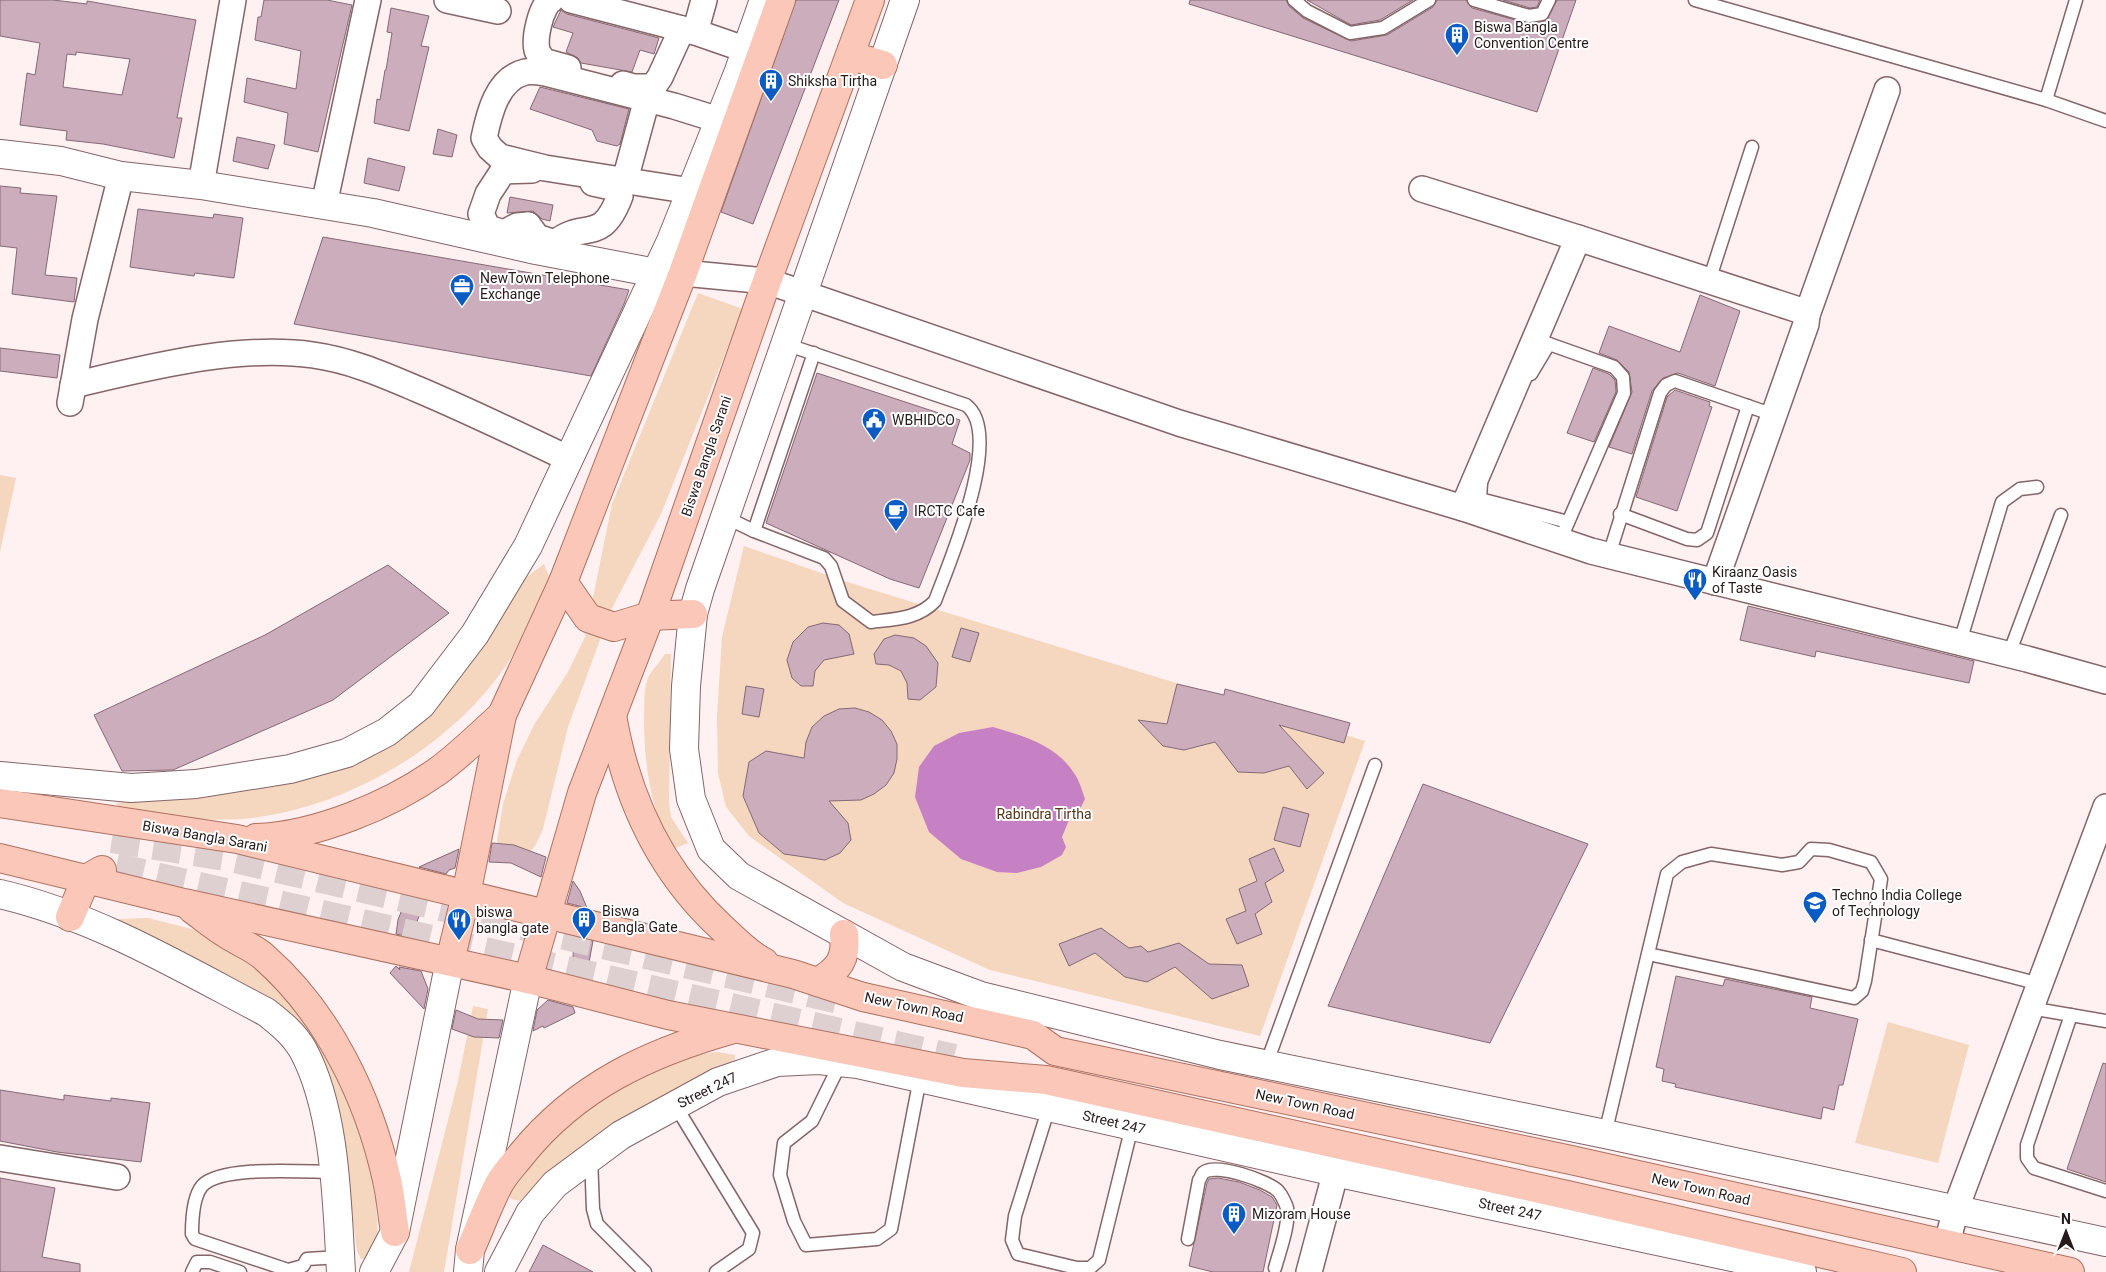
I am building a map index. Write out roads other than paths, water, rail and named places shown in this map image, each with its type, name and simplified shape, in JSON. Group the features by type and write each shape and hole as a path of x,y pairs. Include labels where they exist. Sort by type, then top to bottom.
{"main road":[{"path":"450,961 466,895 502,716 563,582 670,273 781,0"},
{"name":"Biswa Bangla Sarani","path":"528,979 582,793 611,713 650,616 767,280 851,56 870,0"},
{"path":"851,56 883,65"},
{"path":"563,582 588,618 614,627 650,616 693,614"},
{"path":"611,713 619,754 637,809 669,867 711,918 735,940 761,961 793,974"},
{"path":"237,839 273,838 334,822 371,808 438,771 502,716"},
{"name":"Biswa Bangla Sarani","path":"0,803 237,839 547,913"},
{"path":"79,814 112,838"},
{"path":"0,858 184,903 528,979 668,1014 963,1074 1046,1080"},
{"path":"70,916 86,879 104,869 116,867"},
{"path":"184,903 226,934 263,956 299,994 330,1036 355,1082 374,1130 388,1181 395,1232"},
{"name":"New Town Road","path":"547,913 793,974 863,996 1033,1034 1055,1051 1571,1160 2070,1272"},
{"path":"818,982 834,973 843,960 846,946 844,934"},
{"path":"469,1261 500,1182 536,1137 579,1098 628,1067 681,1044 737,1028"},
{"path":"984,1035 1055,1051"},
{"path":"978,1064 1046,1080 1340,1160 1566,1195 1902,1272"}],"street":[{"path":"201,185 232,0"},
{"path":"324,205 368,0"},
{"path":"447,0 498,11"},
{"path":"551,0 544,4 541,14 537,49 543,61 722,114"},
{"path":"570,0 698,19"},
{"path":"605,0 698,19 749,43"},
{"path":"0,776 130,788 196,784 290,769 346,753 387,732 421,705 475,634 528,546 569,459 670,273 691,191 764,0"},
{"path":"905,0 693,614 686,686 684,749 691,798 711,849 739,876 902,967 981,996 1266,1065 1605,1134 1956,1208 2106,1242"},
{"path":"625,180 650,93 698,19"},
{"path":"650,93 545,73 525,72 506,84 491,106 484,138 490,148 500,158 545,168 691,191"},
{"path":"1715,582 1722,523 1774,415 1806,324 1807,315 1887,90"},
{"path":"0,154 61,161 121,176 201,185 373,213 526,236 537,237 555,242 567,233 586,232 601,227 613,214 620,196 616,188 526,169 503,171 488,194 481,214 488,228 504,233 517,226 526,236 670,273 767,280 802,294 1179,423 1463,508 1564,531 1609,556 2008,654 2106,681"},
{"path":"121,176 84,320 72,394 190,360 262,353 312,354 348,362 380,373 467,410 569,459"},
{"path":"1422,189 1709,280 1800,310 1807,315"},
{"path":"1463,508 1542,342 1578,238"},
{"path":"1947,1244 1956,1208 2030,1008 2101,833 2106,807"},
{"path":"0,894 108,930 266,1012 286,1028 302,1049 317,1079 325,1116 333,1172 340,1264"},
{"path":"374,1272 395,1232 450,961"},
{"path":"469,1261 528,979"},
{"name":"Street 247","path":"499,1272 530,1213 555,1184 621,1135 718,1082 777,1062 818,1060 841,1062 920,1078 1132,1126 1235,1160 1340,1160 1802,1272"},
{"path":"0,1158 117,1177"},
{"path":"1308,1272 1340,1160"}],"lane":[{"path":"1294,0 1307,11 1350,33 1383,28 1429,0"},
{"path":"1474,0 1529,16 1542,14 1550,0"},
{"path":"1695,0 2046,100 2106,121"},
{"path":"2046,100 2076,0"},
{"path":"1709,280 1752,147"},
{"path":"1542,342 1614,367 1624,377 1624,393 1564,531 1480,499 1479,496 1480,485 1542,342"},
{"path":"725,518 824,558 831,566 843,600 871,622 914,616 925,611 935,601 969,508 978,467 978,427 973,410 966,405 785,344"},
{"path":"754,531 814,353"},
{"path":"1609,556 1620,514 1660,393 1666,385 1676,381 1774,415"},
{"path":"1620,514 1687,539 1697,540 1722,523 1748,406"},
{"path":"1960,642 2002,502 2020,489 2037,487"},
{"path":"2008,654 2061,516"},
{"path":"1266,1065 1375,765"},
{"path":"1605,1134 1667,874 1682,862 1711,854 1782,865 1799,862 1810,849 1829,850 1871,862 1881,879 1862,991 1854,998 1648,954"},
{"path":"1871,940 2040,984"},
{"path":"2030,1008 2106,1021"},
{"path":"2071,1015 2027,1145 2027,1158 2034,1168 2106,1191"},
{"path":"841,1062 812,1121 784,1143 780,1174 794,1221 806,1245 877,1239 891,1229 920,1078"},
{"path":"675,1105 753,1233 749,1250 716,1272"},
{"path":"1049,1107 1015,1216 1012,1240 1018,1254 1077,1268 1090,1268 1099,1260 1132,1126"},
{"path":"592,1157 593,1209 597,1224 645,1272"},
{"path":"1188,1239 1199,1180 1203,1173 1235,1160 1279,1192 1287,1208 1285,1230 1275,1268"},
{"path":"333,1172 232,1172 212,1179 203,1185 198,1193 192,1234 195,1239 288,1270 303,1266 307,1259 340,1264"},
{"path":"192,1272 197,1262 210,1262 240,1272"}],"tunnel":[{"path":"112,839 231,858 843,1001"},
{"path":"116,867 954,1058"}],"place":[{"name":"Biswa Bangla Convention Centre","path":"1457,56"},
{"name":"Shiksha Tirtha","path":"771,102"},
{"name":"NewTown Telephone Exchange","path":"462,307"},
{"name":"WBHIDCO","path":"874,441"},
{"name":"IRCTC Cafe","path":"896,532"},
{"name":"Kiraanz Oasis of Taste","path":"1695,601"},
{"name":"Techno India College of Technology","path":"1815,924"},
{"name":"Biswa Bangla Gate","path":"584,940"},
{"name":"biswa bangla gate","path":"459,941"},
{"name":"Mizoram House","path":"1234,1235"}],"park label":[{"name":"Rabindra Tirtha","path":"1044,814"}]}
